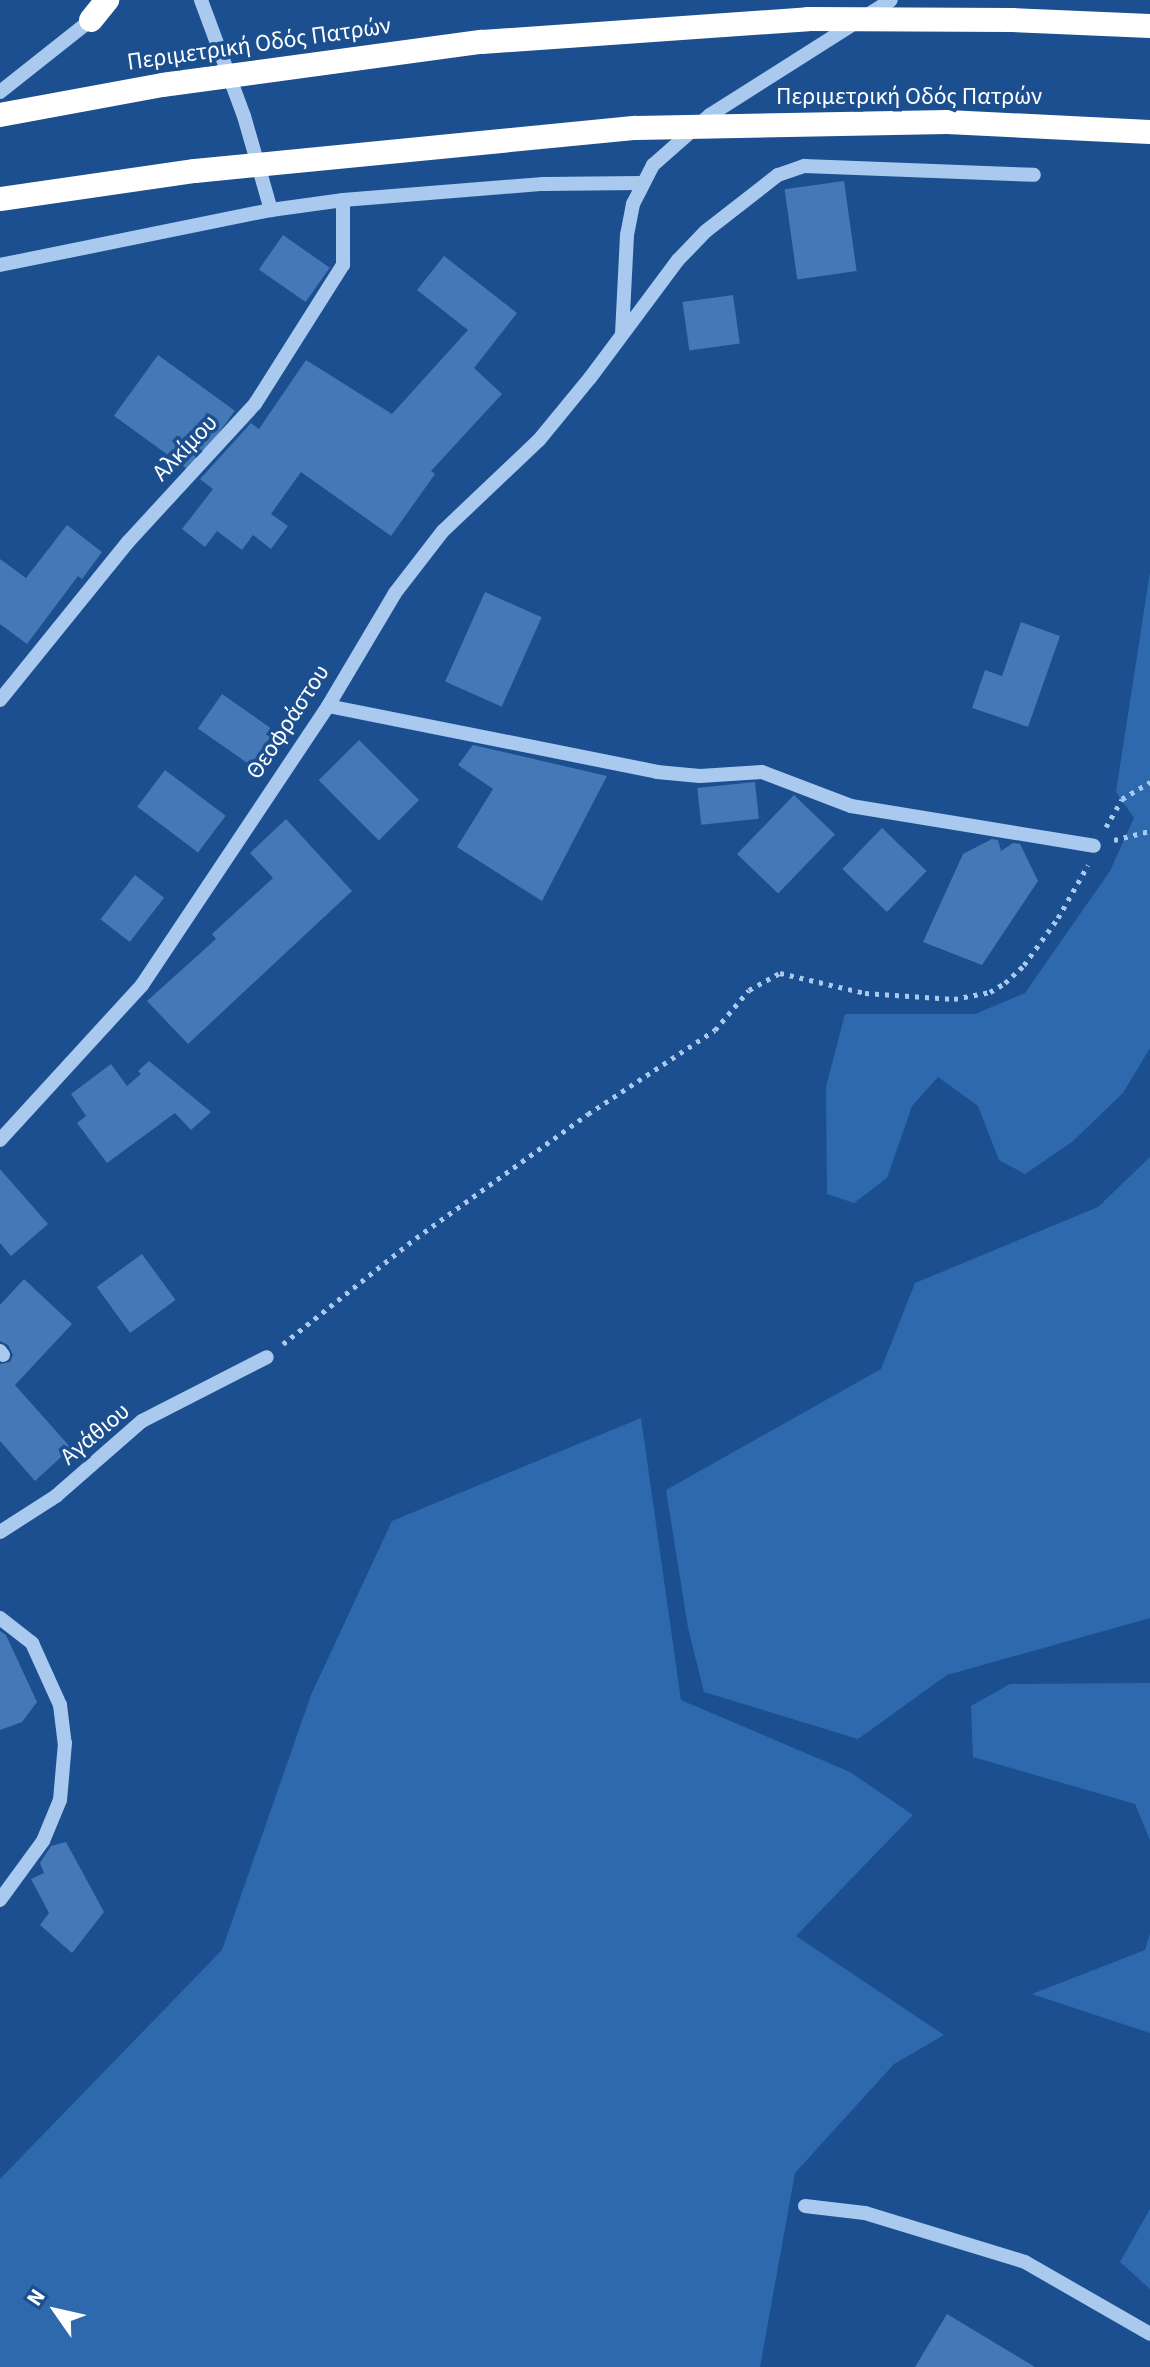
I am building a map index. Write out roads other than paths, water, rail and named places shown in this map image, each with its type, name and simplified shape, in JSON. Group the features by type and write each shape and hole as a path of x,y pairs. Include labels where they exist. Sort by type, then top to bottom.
{"highway":[{"path":"91,20 107,0"},
{"name":"Περιμετρική Οδός Πατρών","path":"0,115 162,85 482,42 808,19 899,9 1150,26"},
{"name":"Περιμετρική Οδός Πατρών","path":"0,199 195,171 636,128 947,122 1150,132"}],"street":[{"path":"0,92 115,0"},
{"path":"201,0 236,92 271,210"},
{"path":"622,335 627,235 641,183 669,148 710,115 899,9"},
{"name":"Θεοφράστου","path":"0,1140 142,985 328,706 371,628 443,531 539,440 678,260 737,205 778,175 804,166 1034,175"},
{"path":"0,265 271,210 343,200 543,184 641,183"},
{"name":"Αλκίμου","path":"0,700 128,542 255,404 343,265 343,200"},
{"path":"328,706 657,772 700,776 762,772 851,806 1094,846"},
{"name":"Αγάθιου","path":"0,1532 56,1496 142,1421 267,1357"},
{"path":"0,1618 32,1643 60,1705 65,1743 60,1800 43,1841 0,1900"},
{"path":"805,2206 865,2213 1025,2262 1150,2334"}]}
